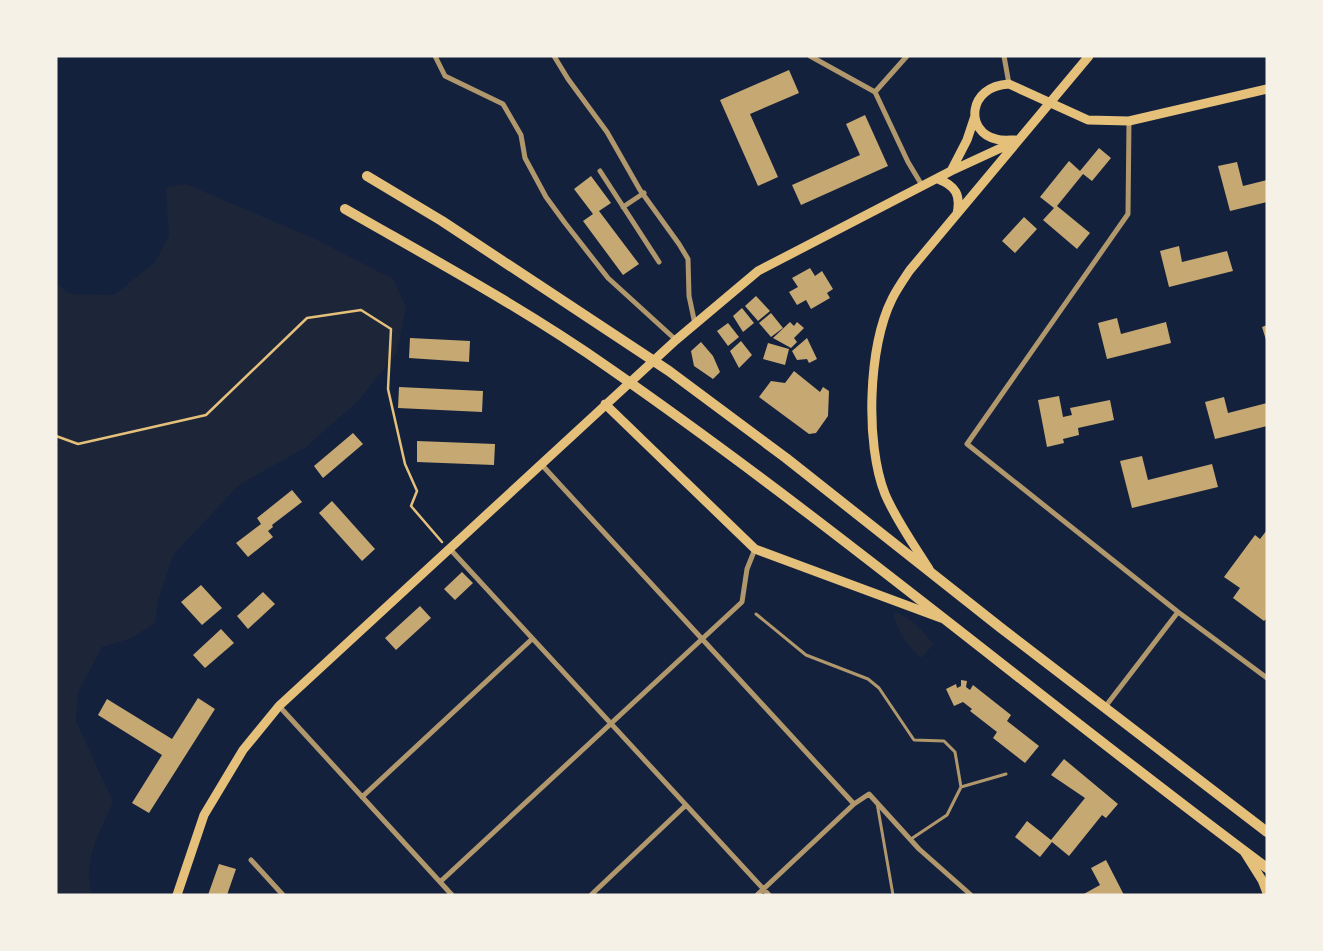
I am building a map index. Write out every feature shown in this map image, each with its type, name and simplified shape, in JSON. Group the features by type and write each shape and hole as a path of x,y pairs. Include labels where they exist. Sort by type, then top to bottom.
{"main road":[{"path":"931,571 905,532 885,493 875,457 871,403 880,335 891,300 910,270 1089,56"},
{"path":"951,171 975,116 976,104 983,92 995,85 1009,84 1088,120 1129,121 1267,88"},
{"path":"975,116 978,125 986,135 995,139 1018,140"},
{"path":"178,895 204,815 243,750 279,706 450,549 540,463 676,340 758,271 951,171 1018,140"},
{"path":"367,176 459,232 669,371 786,458 1267,832"},
{"path":"938,179 950,183 956,191 960,202 956,216"},
{"path":"345,209 480,287 607,366 732,456 1267,868"},
{"path":"605,404 754,549 945,620"},
{"path":"1245,852 1262,880 1267,893"}],"street":[{"path":"435,56 445,76 503,104 520,135 525,158 546,197 608,278 676,340"},
{"path":"554,56 568,79 607,132 643,193 688,259 689,296 695,324"},
{"path":"810,56 875,92 908,162 923,187"},
{"path":"875,92 907,56"},
{"path":"1004,56 1009,84"},
{"path":"1129,121 1128,214 967,444 1178,612 1267,678"},
{"path":"600,171 660,262"},
{"path":"624,207 643,193"},
{"path":"540,463 854,804"},
{"path":"450,549 769,895"},
{"path":"440,882 742,602 747,569 754,549"},
{"path":"1105,707 1178,612"},
{"path":"362,797 532,638"},
{"path":"279,706 452,895"},
{"path":"756,895 854,804 869,794 910,839 971,895"},
{"path":"591,895 686,805"},
{"path":"251,860 283,895"}],"lane":[{"path":"756,614 806,656 868,679 880,688 914,740 944,741 955,752 961,787 947,815 910,839"},
{"path":"961,787 1006,774"},
{"path":"876,803 892,895"}],"path":[{"path":"56,436 78,444 206,415 307,318 361,310 391,329 388,389 406,464 417,491 411,506 450,549"}],"shaded area":[{"path":"186,184 317,240 393,279 406,307 397,353 359,400 306,447 239,485 173,555 158,600 155,623 132,638 102,647 78,692 76,721 113,802 90,859 90,883 93,895 56,895 56,282 69,294 114,295 155,262 169,236 166,187"},
{"path":"893,611 916,625 933,645 921,658 903,637 894,618"}],"building":[{"path":"789,70 799,93 750,114 778,177 758,186 720,100"},
{"path":"865,115 888,166 801,205 792,185 860,155 846,124"},
{"path":"1099,148 1111,158 1092,181 1083,174 1057,206 1090,233 1077,249 1043,220 1054,208 1040,197 1069,161 1080,171"},
{"path":"1237,162 1243,186 1267,180 1267,202 1230,211 1218,166"},
{"path":"591,176 611,203 599,211 639,264 623,275 583,221 593,214 574,189"},
{"path":"1024,217 1037,229 1015,253 1002,241"},
{"path":"1179,246 1182,262 1227,251 1233,271 1169,287 1160,251"},
{"path":"810,268 815,276 822,271 833,289 827,293 830,298 811,309 806,300 797,305 789,292 798,287 792,278"},
{"path":"756,296 770,311 758,321 745,306"},
{"path":"742,308 754,323 743,332 733,316"},
{"path":"771,313 783,328 771,337 759,323"},
{"path":"1117,318 1121,334 1166,322 1171,343 1107,359 1098,323"},
{"path":"790,322 794,326 797,322 804,328 794,338 797,342 791,348 773,338"},
{"path":"728,323 739,337 728,346 717,331"},
{"path":"1267,325 1267,340 1266,340 1262,327"},
{"path":"410,338 470,341 469,362 409,358"},
{"path":"807,338 817,359 809,363 807,359 797,360 792,351"},
{"path":"741,341 752,355 739,368 730,351"},
{"path":"701,342 713,356 720,372 713,379 694,366 691,351"},
{"path":"768,343 789,349 785,365 763,359"},
{"path":"794,371 820,392 823,387 829,391 828,416 816,433 809,434 759,397 771,381 785,383"},
{"path":"399,387 483,391 482,412 398,408"},
{"path":"1059,396 1063,417 1072,415 1070,408 1110,400 1114,420 1078,428 1079,435 1063,439 1064,443 1047,447 1038,400"},
{"path":"1224,397 1228,413 1267,403 1267,426 1215,439 1205,402"},
{"path":"353,433 363,444 323,478 314,466"},
{"path":"417,441 495,444 494,465 417,462"},
{"path":"1142,456 1148,480 1212,464 1218,487 1132,508 1120,461"},
{"path":"292,490 302,502 272,525 273,527 268,531 273,537 248,557 236,543 261,524 257,518"},
{"path":"332,501 375,549 362,561 319,513"},
{"path":"1267,530 1267,618 1264,621 1233,598 1240,588 1224,577 1255,535 1260,539"},
{"path":"462,572 473,583 455,600 444,589"},
{"path":"201,585 222,608 202,625 181,602"},
{"path":"263,592 275,604 248,629 237,616"},
{"path":"420,606 431,618 396,650 385,638"},
{"path":"221,629 234,643 205,668 193,655"},
{"path":"961,680 967,681 966,687 970,690 973,685 1011,715 1007,721 1039,746 1025,763 993,738 997,732 970,711 972,709 963,702 954,706 946,689 956,684 957,688 961,686"},
{"path":"198,698 215,709 149,813 132,803 162,755 98,715 107,699 172,739"},
{"path":"1064,759 1118,804 1106,818 1102,815 1069,856 1052,842 1040,857 1015,837 1027,821 1051,840 1085,798 1051,775"},
{"path":"1106,860 1124,895 1082,895 1100,885 1091,868"},
{"path":"219,864 236,869 227,895 208,895"}]}
